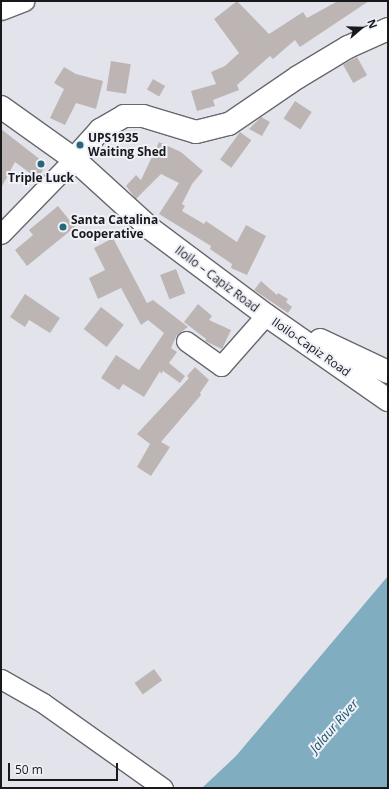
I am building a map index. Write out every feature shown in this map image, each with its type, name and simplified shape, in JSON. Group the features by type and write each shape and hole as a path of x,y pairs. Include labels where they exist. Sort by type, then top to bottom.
{"main road":[{"path":"74,159 100,130 124,116 143,116 196,132 230,124 298,77 348,47 388,29"},
{"name":"Iloilo – Capiz Road","path":"1,107 74,159 151,229 266,315"},
{"name":"Iloilo-Capiz Road","path":"266,315 388,372"},
{"name":"Iloilo-Capiz Road","path":"266,315 388,400"}],"street":[{"path":"1,10 24,1"},
{"path":"1,234 74,159"},
{"path":"186,341 221,366 266,315"},
{"path":"1,679 43,703 163,788"}],"water":[{"name":"Jalaur River","path":"388,576 388,788 202,788 236,756"}],"building":[{"path":"237,1 269,34 303,12 307,18 338,1 369,1 300,47 295,40 273,59 270,56 237,85 239,90 213,100 215,106 197,111 191,91 216,84 211,72 225,66 239,53 214,19"},
{"path":"357,57 367,75 353,83 343,65"},
{"path":"111,61 131,64 126,94 106,91"},
{"path":"64,67 76,74 103,81 96,109 76,103 65,125 50,118 64,89 54,83"},
{"path":"153,79 165,86 159,96 147,89"},
{"path":"295,101 312,112 300,130 284,119"},
{"path":"261,117 270,122 262,136 249,129"},
{"path":"1,129 46,164 38,179 15,162 1,188"},
{"path":"240,132 251,140 231,168 220,160"},
{"path":"159,142 181,152 203,171 192,184 182,204 185,206 182,211 204,224 206,221 237,242 246,225 266,236 247,275 231,268 232,264 210,249 211,246 159,214 179,183 161,174 136,199 126,186 136,175 141,180"},
{"path":"58,206 75,227 27,266 15,250 33,235 29,230"},
{"path":"113,238 147,303 153,300 188,327 177,335 171,348 177,352 169,363 185,376 180,383 163,371 161,374 160,371 144,397 123,384 119,390 101,378 116,355 139,370 164,333 148,320 141,325 121,288 98,299 89,278 105,270 94,248"},
{"path":"176,269 185,293 169,299 160,275"},
{"path":"261,281 277,295 278,293 288,299 286,302 292,307 288,313 254,290"},
{"path":"25,294 60,318 50,333 29,320 25,327 10,317"},
{"path":"198,304 212,316 209,320 231,330 222,349 205,341 206,339 184,322"},
{"path":"101,307 124,325 107,347 84,329"},
{"path":"195,367 209,380 200,393 201,395 161,442 170,447 151,476 137,467 150,444 137,434 189,378 187,376"},
{"path":"154,669 162,680 143,694 135,683"}],"place":[{"name":"UPS1935 Waiting Shed","path":"80,145"},
{"name":"Triple Luck","path":"41,164"},
{"name":"Santa Catalina Cooperative","path":"63,227"}]}
